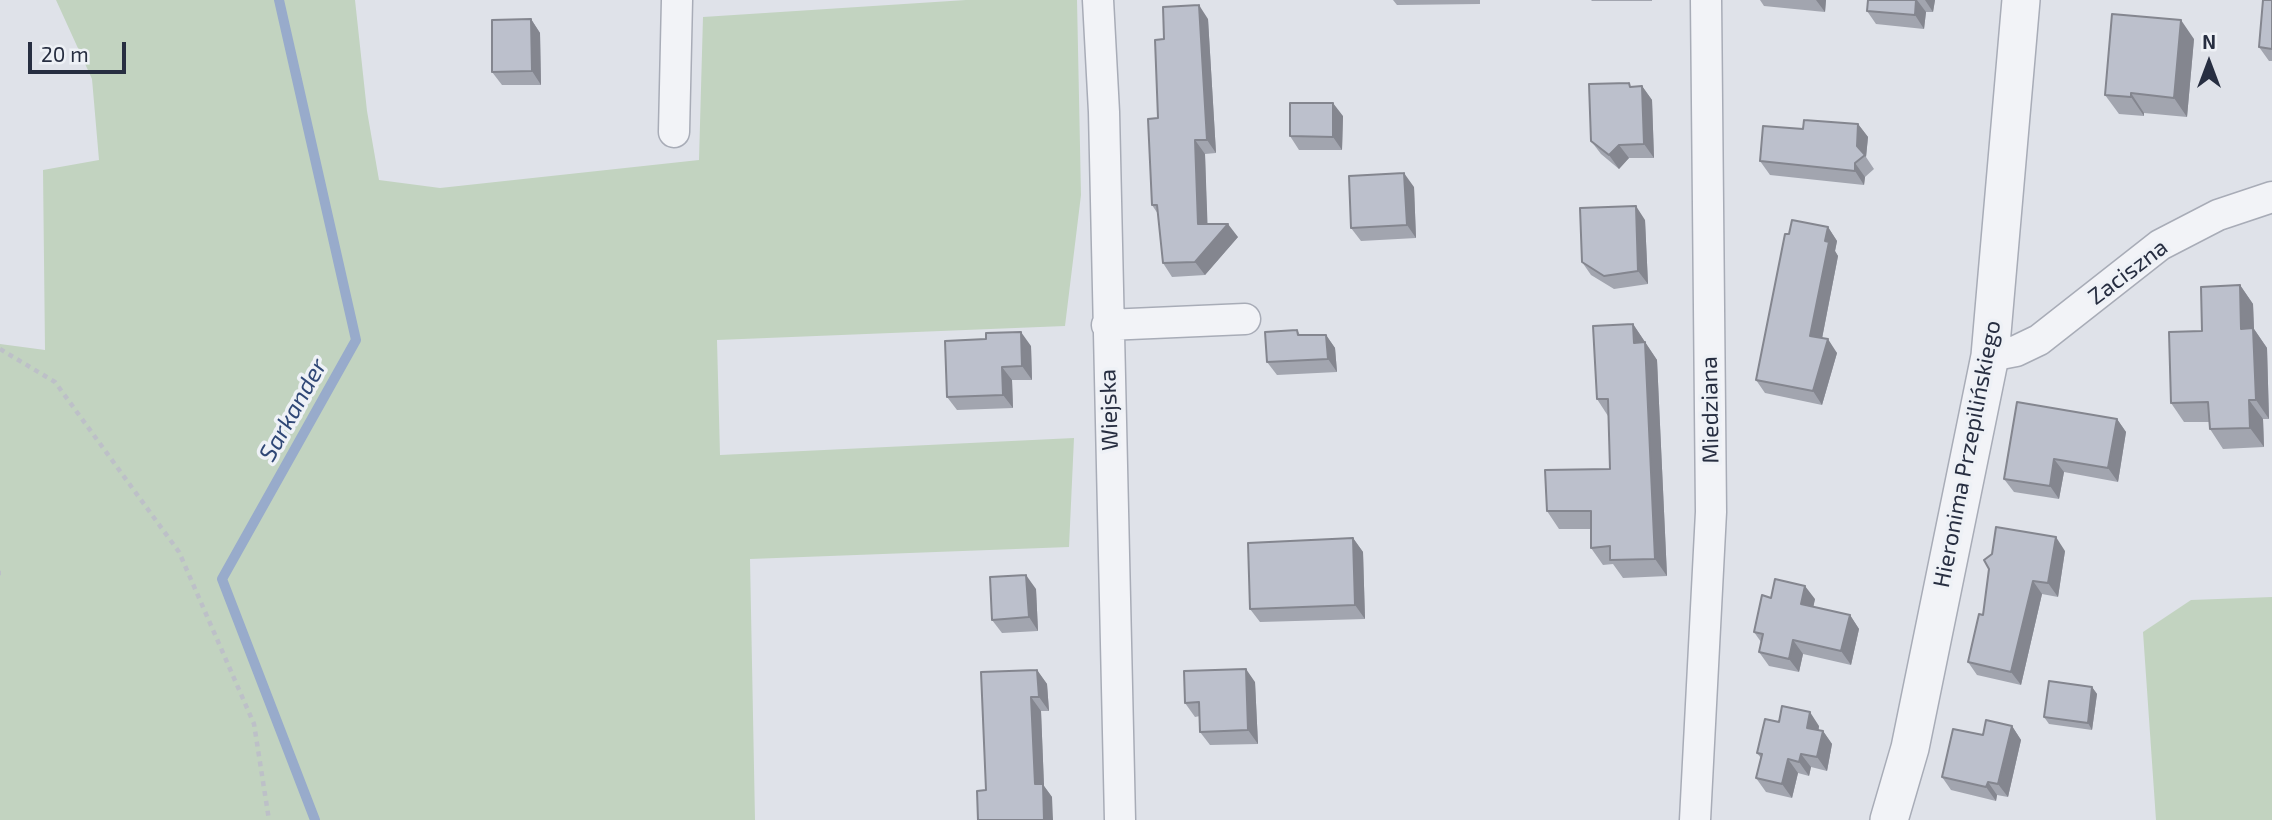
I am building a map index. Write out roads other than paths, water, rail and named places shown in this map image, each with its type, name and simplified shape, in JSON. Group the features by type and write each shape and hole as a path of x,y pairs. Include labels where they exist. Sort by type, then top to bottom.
{"street":[{"path":"674,132 677,0"},
{"name":"Wiejska","path":"1098,0 1104,112 1120,820"},
{"name":"Miedziana","path":"1695,820 1711,512 1706,0"},
{"name":"Hieronima Przepilińskiego","path":"1889,820 1910,748 1990,356 2021,0"},
{"name":"Zaciszna","path":"1990,356 2016,351 2039,340 2160,245 2218,215 2272,197"},
{"path":"1107,325 1245,319"}],"waterway":[{"name":"Sarkander","path":"279,0 356,340 222,579 315,820"}]}
